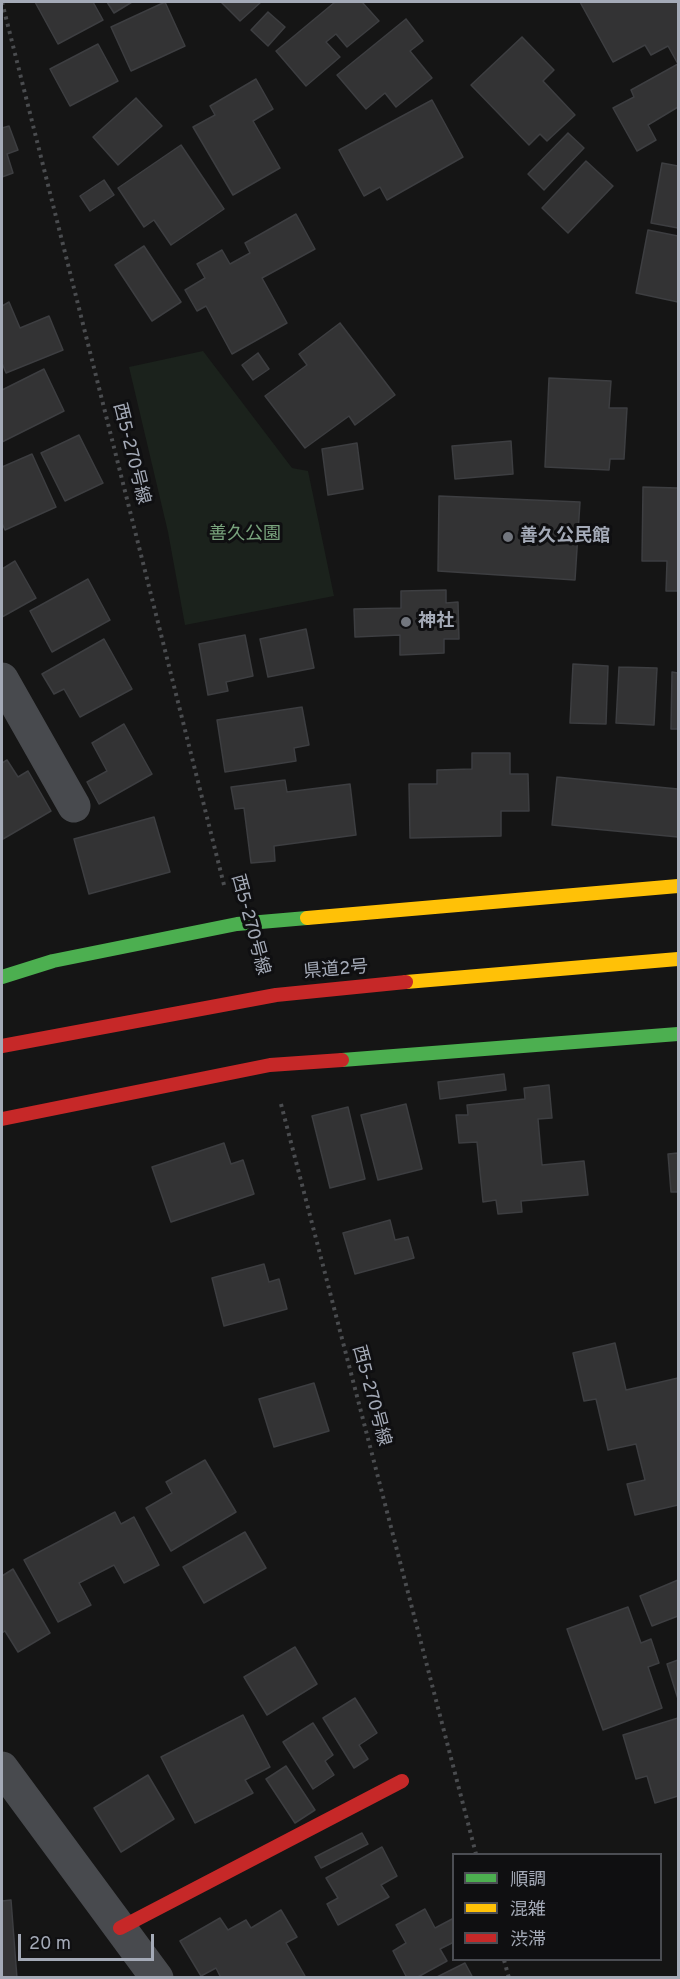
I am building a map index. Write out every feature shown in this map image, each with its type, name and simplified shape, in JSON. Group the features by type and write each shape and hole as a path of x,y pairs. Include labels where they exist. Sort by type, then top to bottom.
{"street":[{"path":"2,679 75,806"},
{"path":"2,977 53,961 237,924 678,886"},
{"name":"県道2号","path":"2,1046 276,994 678,959"},
{"path":"2,1119 270,1065 678,1034"},
{"path":"2,1768 157,1977"},
{"path":"120,1928 402,1782"}],"path":[{"name":"西5-270号線","path":"2,2 221,872 237,924"},
{"name":"西5-270号線","path":"270,1065 476,1853"},
{"path":"505,1961 509,1977"}],"green space":[{"name":"善久公園","path":"203,351 292,468 308,471 334,596 185,625 168,532 129,367"}],"building":[{"path":"35,2 93,2 103,20 58,44"},
{"path":"107,2 132,2 114,13"},
{"path":"165,2 185,46 131,71 111,27"},
{"path":"221,2 261,2 240,21"},
{"path":"335,2 362,2 379,21 347,47 336,34 326,42 340,57 306,86 276,51"},
{"path":"580,2 678,2 678,64 668,46 651,55 645,45 613,62"},
{"path":"268,12 285,27 268,46 251,30"},
{"path":"406,19 423,41 410,51 432,78 396,107 385,93 366,109 337,75"},
{"path":"522,37 554,70 543,81 575,115 547,141 540,134 529,145 471,85"},
{"path":"98,44 118,81 70,106 50,69"},
{"path":"678,64 678,107 648,125 656,140 637,151 613,108 634,97 631,90"},
{"path":"256,79 273,109 253,121 280,168 233,195 193,127 215,115 210,106"},
{"path":"136,98 162,126 118,165 93,137"},
{"path":"432,100 463,157 387,200 380,187 364,196 339,150"},
{"path":"9,126 18,150 7,154 13,173 2,177 2,128"},
{"path":"568,133 584,148 544,190 528,174"},
{"path":"181,145 224,209 171,245 154,220 144,227 118,188"},
{"path":"586,161 613,186 568,233 542,208"},
{"path":"662,163 678,166 678,228 651,223"},
{"path":"104,180 114,195 90,211 80,196"},
{"path":"296,214 315,249 262,278 287,323 232,354 206,306 197,311 185,290 205,278 197,264 222,250 230,264 250,253 245,243"},
{"path":"648,230 678,236 678,302 636,293"},
{"path":"144,246 181,302 152,321 115,265"},
{"path":"9,302 20,328 49,316 63,350 6,373 2,363 2,306"},
{"path":"340,323 395,395 355,425 349,416 305,448 265,396 307,365 299,354"},
{"path":"258,353 269,369 253,380 242,365"},
{"path":"44,369 64,411 2,442 2,390"},
{"path":"549,378 611,381 609,408 627,408 624,459 610,459 609,470 545,467"},
{"path":"79,435 103,483 65,501 41,453"},
{"path":"511,441 513,474 455,479 452,446"},
{"path":"357,443 363,489 328,495 322,449"},
{"path":"32,454 56,507 5,530 2,523 2,467"},
{"path":"643,487 678,488 678,591 666,591 667,561 642,561"},
{"name":"善久公民館","path":"439,496 580,502 575,580 438,571"},
{"path":"15,561 36,598 2,617 2,569"},
{"path":"88,579 110,620 52,652 30,611"},
{"name":"神社","path":"446,590 446,603 458,602 459,639 444,639 444,653 400,655 400,635 355,637 354,609 401,608 401,591"},
{"path":"306,629 314,668 268,677 260,639"},
{"path":"245,635 253,676 226,682 228,691 208,695 199,644"},
{"path":"104,639 132,689 80,717 64,689 54,694 42,674"},
{"path":"573,664 608,666 606,724 570,723"},
{"path":"619,667 657,668 654,725 616,723"},
{"path":"672,672 678,673 678,729 671,729"},
{"path":"302,707 309,745 294,748 296,761 225,772 217,720"},
{"path":"124,724 152,774 99,804 87,782 107,771 92,743"},
{"path":"472,753 510,753 510,774 528,774 529,811 501,811 501,836 410,838 409,784 437,784 437,770 472,769"},
{"path":"7,760 18,777 28,771 51,811 3,839 2,763"},
{"path":"557,777 678,789 678,837 552,825"},
{"path":"285,780 287,792 350,784 356,835 274,846 275,861 251,863 244,808 235,809 231,787"},
{"path":"154,817 170,872 89,894 74,839"},
{"path":"504,1074 506,1090 440,1099 438,1082"},
{"path":"549,1085 552,1118 538,1119 542,1165 584,1161 588,1195 521,1201 522,1212 498,1214 496,1200 483,1202 477,1142 459,1143 456,1115 468,1115 467,1105 525,1099 524,1088"},
{"path":"406,1104 422,1169 378,1180 361,1115"},
{"path":"348,1107 365,1179 330,1188 312,1116"},
{"path":"224,1143 231,1164 243,1160 254,1194 171,1222 152,1167"},
{"path":"678,1153 678,1192 671,1192 668,1154"},
{"path":"390,1220 395,1240 408,1237 414,1258 355,1274 343,1233"},
{"path":"264,1264 269,1282 279,1279 287,1309 224,1326 212,1278"},
{"path":"615,1343 626,1390 678,1378 678,1505 635,1515 627,1484 645,1480 636,1444 608,1450 596,1399 584,1401 573,1353"},
{"path":"314,1383 329,1431 274,1447 259,1399"},
{"path":"205,1460 236,1512 171,1551 146,1508 172,1493 166,1482"},
{"path":"115,1512 121,1524 134,1517 159,1565 124,1583 114,1565 79,1583 91,1605 58,1622 24,1560"},
{"path":"245,1532 266,1568 204,1603 183,1567"},
{"path":"13,1569 50,1633 18,1652 5,1631 2,1633 2,1576"},
{"path":"678,1580 678,1616 652,1626 640,1596"},
{"path":"628,1607 641,1643 651,1639 659,1663 648,1667 662,1708 603,1730 567,1629"},
{"path":"295,1647 317,1684 267,1715 244,1677"},
{"path":"678,1660 678,1699 667,1664"},
{"path":"355,1698 377,1733 359,1745 368,1759 354,1768 323,1718"},
{"path":"243,1715 270,1767 245,1780 253,1793 195,1823 161,1757"},
{"path":"678,1718 678,1796 655,1803 647,1776 636,1779 623,1735"},
{"path":"313,1723 333,1755 325,1761 334,1775 313,1789 283,1742"},
{"path":"286,1766 315,1810 295,1823 266,1779"},
{"path":"148,1775 174,1819 121,1852 94,1808"},
{"path":"362,1833 368,1844 321,1868 315,1857"},
{"path":"382,1847 397,1876 381,1885 389,1897 338,1925 327,1904 338,1898 326,1878"},
{"path":"11,1900 17,1978 2,1978 2,1901"},
{"path":"425,1909 435,1928 452,1919 452,1943 440,1949 447,1961 416,1978 407,1978 393,1951 406,1943 396,1925"},
{"path":"281,1910 297,1937 286,1943 305,1976 302,1978 221,1978 216,1968 201,1976 180,1941 220,1918 228,1930 246,1920 251,1928"},
{"path":"465,1963 473,1978 435,1978"}],"traffic: fast":[{"path":"2,977 53,961 237,924 307,918"},
{"path":"342,1060 678,1034"}],"traffic: slow":[{"path":"307,918 678,886"},
{"path":"406,982 678,959"}],"traffic: jam":[{"path":"2,1046 276,995 406,982"},
{"path":"2,1119 270,1065 342,1060"},
{"path":"120,1928 402,1781"}],"place":[{"name":"善久公民館","path":"508,537"},
{"name":"神社","path":"406,622"}]}
